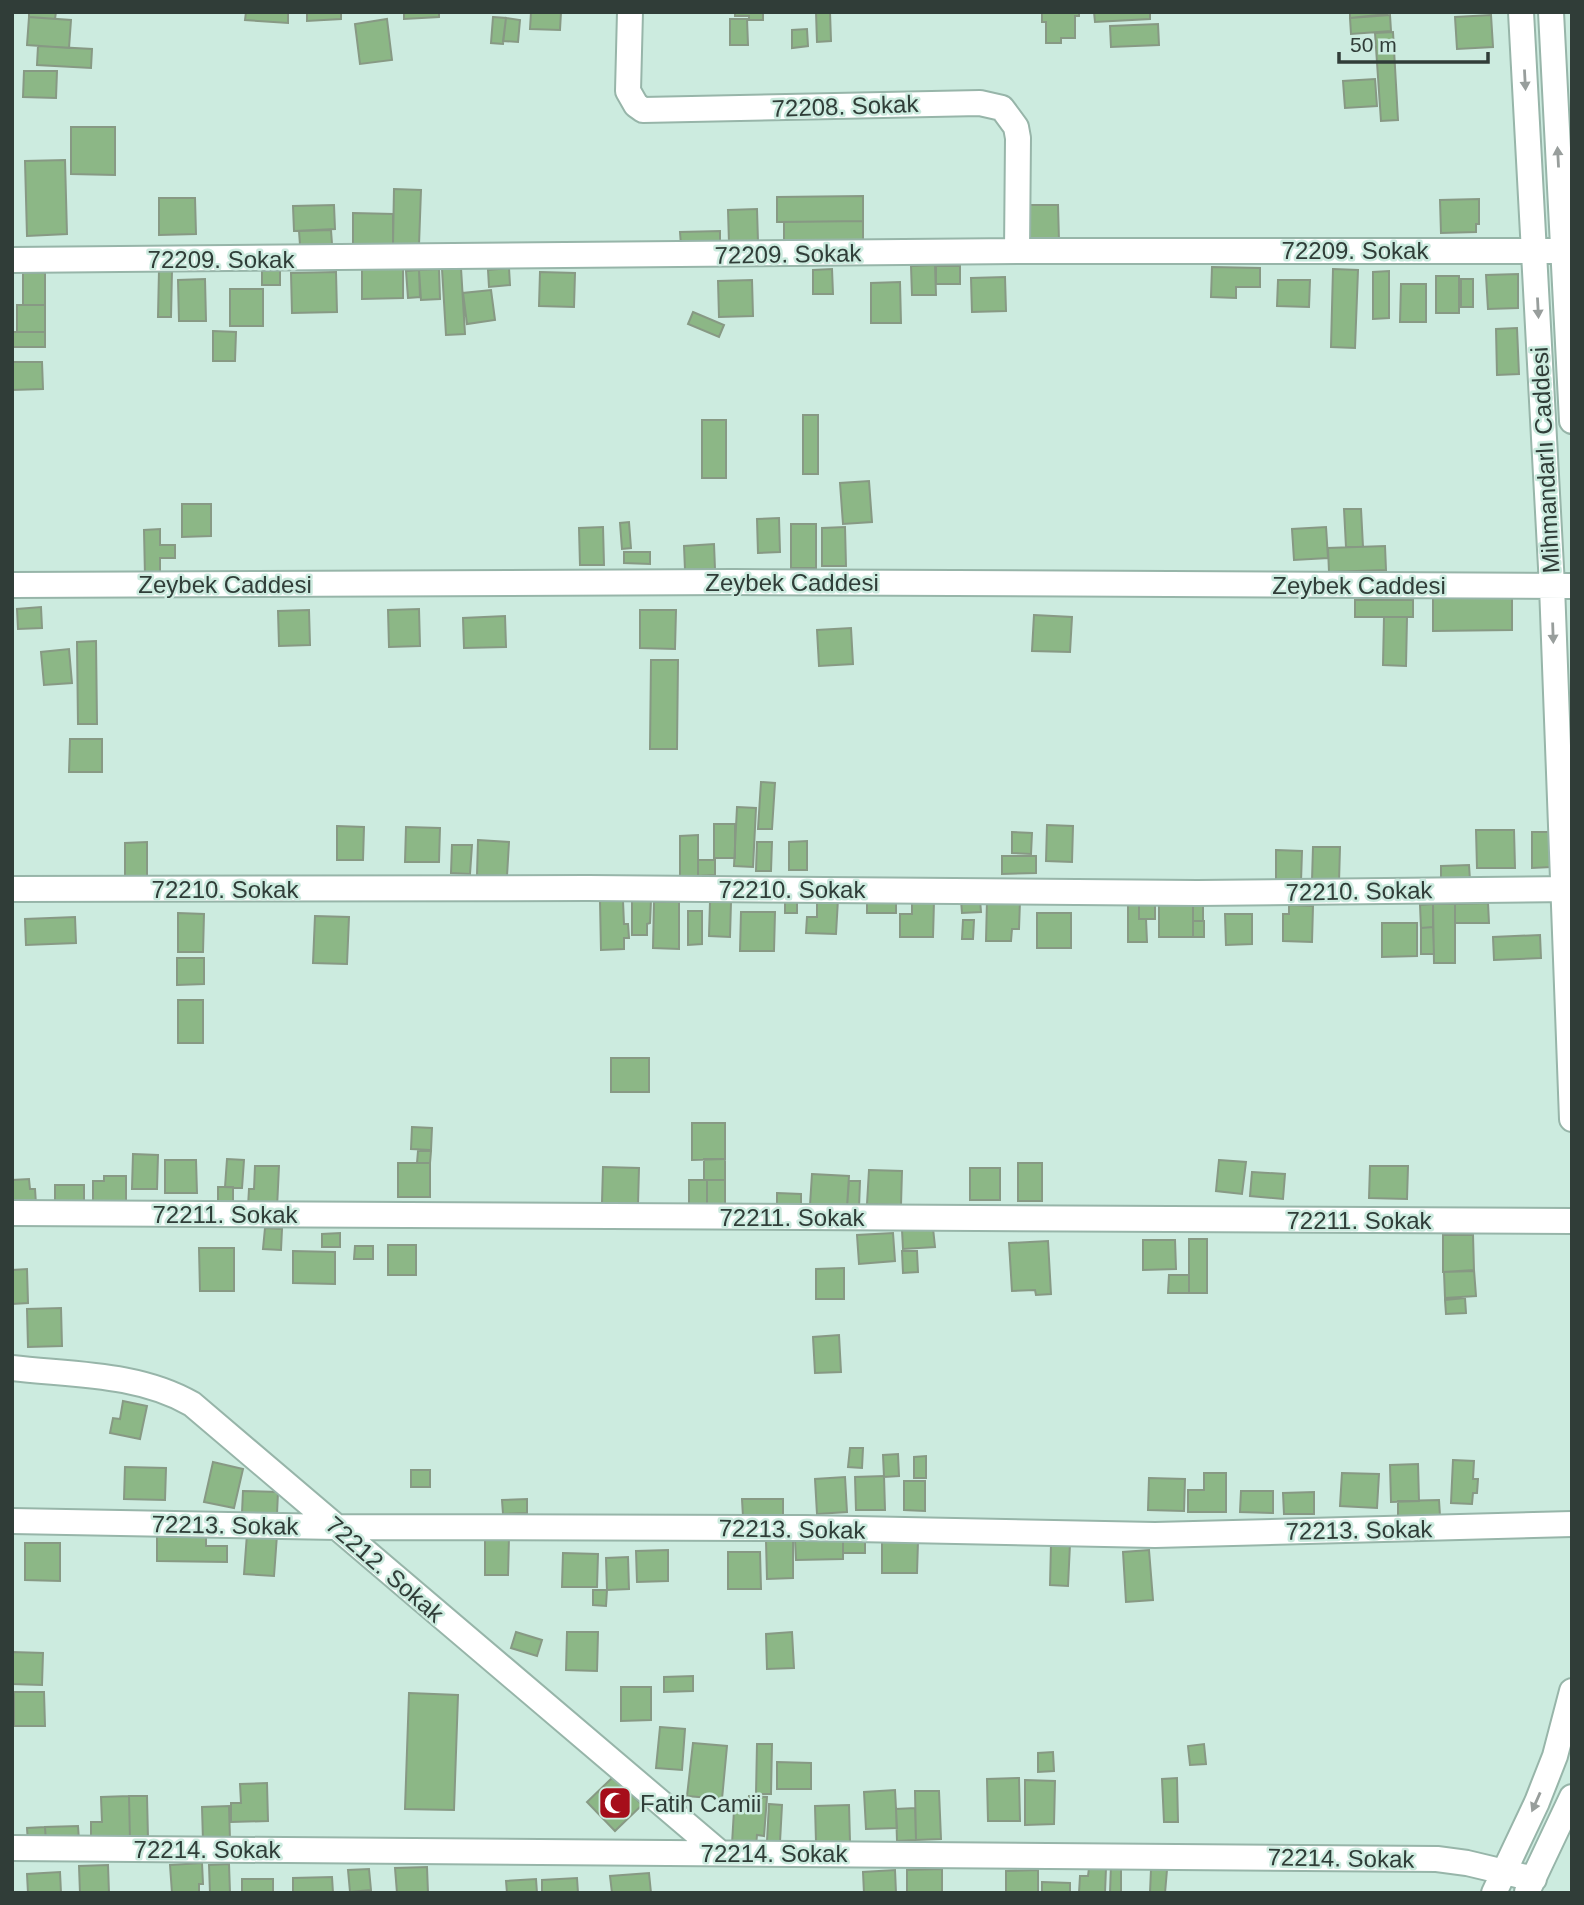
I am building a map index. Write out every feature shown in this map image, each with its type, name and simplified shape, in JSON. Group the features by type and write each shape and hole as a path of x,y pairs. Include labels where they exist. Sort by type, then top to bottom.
{"street":[{"name":"72208. Sokak","path":"630,12 628,91 636,105 643,110 979,103 1002,108 1016,127 1018,138 1017,251"},
{"name":"Mihmandarlı Caddesi","path":"1521,12 1535,250 1562,586 1572,1119"},
{"name":"Mihmandarlı Caddesi","path":"1551,12 1572,421"},
{"name":"72209. Sokak","path":"12,260 1017,251 1563,251"},
{"name":"Zeybek Caddesi","path":"12,584 734,582 1562,586"},
{"name":"72210. Sokak","path":"12,889 588,888 1197,893 1568,889"},
{"name":"72211. Sokak","path":"12,1213 1572,1221"},
{"name":"72212. Sokak","path":"12,1368 139,1382 174,1393 211,1418 720,1853"},
{"name":"72213. Sokak","path":"12,1521 337,1527 805,1528 1155,1535 1572,1524"},
{"path":"1498,1882 1537,1802 1563,1760 1572,1691"},
{"path":"1530,1886 1572,1797"},
{"name":"72214. Sokak","path":"12,1848 1423,1859 1467,1863 1498,1882 1530,1886"}],"building":[{"path":"29,12 56,12 55,19 29,17"},
{"path":"246,12 288,12 288,23 245,20"},
{"path":"307,12 341,12 341,19 307,21"},
{"path":"404,12 439,12 439,17 404,19"},
{"path":"531,12 561,12 560,30 530,29"},
{"path":"735,12 763,12 763,20 735,16"},
{"path":"816,12 830,12 831,41 817,42"},
{"path":"1042,12 1079,12 1079,16 1075,16 1075,38 1061,38 1061,43 1046,43 1046,22 1042,22"},
{"path":"1094,12 1150,12 1150,19 1095,22"},
{"path":"1350,12 1386,12 1387,14 1350,18"},
{"path":"1390,15 1391,31 1351,34 1350,18"},
{"path":"1491,15 1493,47 1457,49 1455,17"},
{"path":"29,17 71,20 69,48 27,45"},
{"path":"493,17 506,18 503,44 491,43"},
{"path":"506,18 520,20 518,42 503,41"},
{"path":"387,19 392,60 360,64 355,24"},
{"path":"730,19 747,19 748,45 730,45"},
{"path":"1158,24 1159,45 1111,47 1110,26"},
{"path":"807,29 808,46 792,48 792,30"},
{"path":"1393,32 1398,120 1381,121 1375,33"},
{"path":"38,46 92,49 91,68 37,65"},
{"path":"24,71 57,71 56,98 23,97"},
{"path":"1375,79 1377,106 1345,108 1343,81"},
{"path":"71,127 115,127 115,175 71,174"},
{"path":"65,160 67,234 27,236 25,161"},
{"path":"394,189 421,190 419,245 393,244"},
{"path":"863,196 863,221 777,222 777,197"},
{"path":"159,198 195,198 196,234 159,235"},
{"path":"1479,199 1479,224 1476,224 1476,232 1441,233 1440,200"},
{"path":"334,205 335,229 294,231 293,206"},
{"path":"1029,205 1058,205 1059,241 1029,241"},
{"path":"757,209 758,242 729,243 728,210"},
{"path":"353,213 393,214 393,244 353,244"},
{"path":"863,221 863,241 784,242 784,222"},
{"path":"331,230 332,244 300,245 299,231"},
{"path":"720,231 720,244 681,246 680,232"},
{"path":"935,265 936,295 912,295 911,266"},
{"path":"936,266 960,266 960,284 936,284"},
{"path":"1212,267 1260,268 1260,287 1236,287 1236,298 1211,297"},
{"path":"461,268 465,334 446,335 442,269"},
{"path":"509,268 510,285 489,287 488,270"},
{"path":"362,269 403,269 403,298 362,299"},
{"path":"439,269 440,299 421,300 419,270"},
{"path":"832,269 833,294 813,294 813,270"},
{"path":"1333,269 1358,270 1355,348 1331,347"},
{"path":"159,270 172,270 171,317 158,317"},
{"path":"280,270 280,285 262,285 262,271"},
{"path":"419,270 420,297 408,298 406,271"},
{"path":"1389,271 1389,318 1373,319 1373,272"},
{"path":"336,272 337,312 292,313 291,273"},
{"path":"540,272 575,273 574,307 539,306"},
{"path":"23,273 45,273 45,305 23,305"},
{"path":"1518,274 1518,308 1488,309 1486,275"},
{"path":"1436,276 1459,276 1459,313 1436,313"},
{"path":"1005,277 1006,311 972,312 971,278"},
{"path":"205,279 206,321 179,321 178,280"},
{"path":"1461,279 1473,279 1473,307 1461,307"},
{"path":"752,280 753,316 719,317 718,281"},
{"path":"1278,280 1310,280 1309,307 1277,306"},
{"path":"900,282 901,323 871,323 871,283"},
{"path":"1401,284 1426,284 1426,322 1400,322"},
{"path":"230,289 263,289 263,326 230,326"},
{"path":"491,290 495,320 467,324 463,293"},
{"path":"17,305 45,305 45,332 17,332"},
{"path":"693,312 724,325 719,337 688,324"},
{"path":"1517,328 1519,374 1497,375 1496,329"},
{"path":"213,331 236,332 235,361 213,361"},
{"path":"12,332 45,332 45,347 12,347"},
{"path":"12,362 42,362 43,389 12,390"},
{"path":"803,415 818,415 818,474 803,474"},
{"path":"702,420 726,420 726,478 702,478"},
{"path":"869,481 872,522 843,524 840,483"},
{"path":"182,504 211,504 211,536 182,537"},
{"path":"1344,509 1361,509 1363,547 1346,547"},
{"path":"779,518 780,552 758,553 757,519"},
{"path":"629,522 631,548 622,549 620,523"},
{"path":"791,524 816,524 816,568 791,568"},
{"path":"603,527 604,565 580,565 579,528"},
{"path":"845,527 846,566 822,566 822,528"},
{"path":"1326,527 1328,558 1294,560 1292,529"},
{"path":"160,529 160,545 175,545 175,558 160,558 160,576 145,576 144,530"},
{"path":"714,544 715,569 685,570 684,546"},
{"path":"1385,546 1386,570 1329,572 1328,548"},
{"path":"624,552 650,552 650,564 624,563"},
{"path":"1512,597 1512,630 1433,631 1433,598"},
{"path":"1355,600 1413,600 1413,617 1355,617"},
{"path":"41,607 42,628 18,629 17,609"},
{"path":"419,609 420,646 389,647 388,610"},
{"path":"309,610 310,645 279,646 278,611"},
{"path":"640,610 676,610 675,649 640,648"},
{"path":"1034,615 1072,617 1070,652 1032,651"},
{"path":"505,616 506,647 464,648 463,618"},
{"path":"1384,617 1407,617 1406,666 1383,665"},
{"path":"851,628 853,664 819,666 817,630"},
{"path":"96,641 97,724 78,724 77,642"},
{"path":"69,649 72,683 44,685 41,652"},
{"path":"651,660 678,660 677,749 650,749"},
{"path":"70,739 102,739 102,772 69,772"},
{"path":"761,782 775,783 772,829 758,829"},
{"path":"737,807 756,808 753,867 734,866"},
{"path":"714,824 735,824 735,858 714,858"},
{"path":"1047,825 1073,826 1072,862 1046,861"},
{"path":"337,826 364,827 363,860 337,860"},
{"path":"406,827 440,828 439,862 405,862"},
{"path":"1476,830 1514,830 1515,868 1477,868"},
{"path":"1012,832 1032,833 1031,854 1012,853"},
{"path":"1532,832 1551,832 1551,867 1532,868"},
{"path":"698,835 698,876 680,876 680,836"},
{"path":"478,840 509,842 507,876 477,875"},
{"path":"807,841 807,870 789,870 789,842"},
{"path":"147,842 147,876 125,876 125,843"},
{"path":"757,842 772,842 771,871 756,871"},
{"path":"452,845 472,845 470,874 451,873"},
{"path":"1313,847 1340,847 1339,882 1312,881"},
{"path":"1276,850 1302,851 1301,882 1276,882"},
{"path":"1002,856 1036,856 1036,873 1002,874"},
{"path":"698,860 715,860 715,875 698,876"},
{"path":"1469,865 1470,880 1441,880 1441,866"},
{"path":"817,898 838,899 836,934 806,933 807,917 817,917"},
{"path":"867,899 896,899 896,913 867,913"},
{"path":"980,899 981,912 962,913 961,900"},
{"path":"632,900 651,900 647,935 632,935"},
{"path":"797,900 797,913 785,913 785,901"},
{"path":"987,900 1020,901 1019,929 1012,929 1011,941 986,941"},
{"path":"600,901 623,901 624,924 628,924 629,938 624,938 624,949 601,950"},
{"path":"912,901 934,901 933,937 900,937 900,914 912,914"},
{"path":"654,902 679,902 679,949 653,948"},
{"path":"710,902 731,902 730,937 709,936"},
{"path":"1488,903 1489,923 1455,923 1455,904"},
{"path":"1155,904 1155,919 1139,919 1139,905"},
{"path":"1433,904 1433,927 1421,928 1420,905"},
{"path":"1433,904 1455,904 1455,963 1434,963"},
{"path":"1128,905 1139,905 1139,919 1146,919 1147,942 1128,942"},
{"path":"1159,905 1193,905 1193,937 1159,937"},
{"path":"1193,905 1203,905 1203,921 1193,921"},
{"path":"1289,905 1313,906 1312,942 1283,941 1283,914 1289,914"},
{"path":"688,911 702,911 702,944 688,945"},
{"path":"741,912 775,912 774,951 740,951"},
{"path":"178,913 204,914 203,952 178,952"},
{"path":"1037,913 1071,913 1071,948 1037,948"},
{"path":"1225,914 1252,914 1252,944 1226,945"},
{"path":"315,916 349,917 347,964 313,963"},
{"path":"75,917 76,943 26,945 25,919"},
{"path":"963,920 974,920 973,939 962,939"},
{"path":"1193,921 1204,921 1204,937 1193,937"},
{"path":"1382,923 1417,923 1417,956 1382,957"},
{"path":"1433,927 1434,954 1421,954 1421,928"},
{"path":"1540,935 1541,958 1494,960 1493,937"},
{"path":"177,958 204,958 204,984 177,985"},
{"path":"178,1000 203,1000 203,1043 178,1043"},
{"path":"611,1058 649,1058 649,1092 611,1092"},
{"path":"692,1123 725,1123 725,1159 692,1160"},
{"path":"412,1127 432,1128 431,1150 411,1149"},
{"path":"418,1151 431,1151 430,1163 417,1163"},
{"path":"133,1154 158,1155 157,1189 132,1189"},
{"path":"227,1159 244,1160 242,1188 225,1187"},
{"path":"704,1159 725,1159 725,1180 704,1180"},
{"path":"165,1160 196,1160 197,1193 165,1193"},
{"path":"1219,1160 1246,1162 1242,1194 1216,1191"},
{"path":"398,1163 430,1163 430,1197 398,1197"},
{"path":"1018,1163 1042,1163 1042,1201 1018,1201"},
{"path":"255,1166 279,1166 277,1208 248,1207 249,1189 254,1189"},
{"path":"1370,1166 1408,1166 1407,1199 1369,1198"},
{"path":"603,1167 639,1168 638,1204 602,1203"},
{"path":"970,1168 1000,1168 1000,1200 970,1200"},
{"path":"869,1170 902,1171 901,1205 867,1204"},
{"path":"1252,1172 1285,1174 1283,1199 1250,1196"},
{"path":"812,1174 849,1176 847,1207 810,1205"},
{"path":"104,1176 126,1176 126,1207 93,1206 93,1181 104,1181"},
{"path":"29,1179 30,1189 35,1189 36,1204 12,1205 12,1180"},
{"path":"689,1180 707,1180 707,1204 689,1204"},
{"path":"707,1180 725,1180 725,1204 707,1204"},
{"path":"849,1181 860,1181 859,1208 847,1207"},
{"path":"55,1185 84,1185 84,1204 55,1204"},
{"path":"218,1187 233,1187 233,1206 218,1206"},
{"path":"777,1193 801,1194 801,1205 777,1204"},
{"path":"265,1228 282,1229 281,1250 263,1249"},
{"path":"933,1228 935,1247 903,1249 902,1230"},
{"path":"340,1233 340,1247 322,1247 322,1234"},
{"path":"893,1233 895,1261 859,1264 857,1235"},
{"path":"1443,1235 1473,1235 1474,1271 1443,1272"},
{"path":"1189,1239 1207,1239 1207,1293 1189,1293"},
{"path":"1143,1240 1175,1240 1176,1269 1143,1270"},
{"path":"1048,1241 1051,1294 1036,1295 1035,1290 1012,1291 1009,1243"},
{"path":"388,1245 416,1245 416,1275 388,1275"},
{"path":"355,1246 373,1246 373,1259 354,1259"},
{"path":"199,1248 234,1248 234,1291 200,1291"},
{"path":"293,1251 335,1252 335,1284 293,1283"},
{"path":"902,1251 917,1251 918,1272 903,1273"},
{"path":"844,1268 844,1299 816,1299 816,1269"},
{"path":"27,1269 28,1303 12,1304 12,1270"},
{"path":"1474,1270 1476,1296 1445,1298 1444,1272"},
{"path":"1169,1275 1189,1275 1189,1293 1168,1293"},
{"path":"1465,1298 1466,1313 1446,1314 1445,1300"},
{"path":"61,1308 62,1346 28,1347 27,1309"},
{"path":"839,1335 841,1372 815,1373 813,1337"},
{"path":"123,1401 147,1406 140,1439 110,1433 113,1418 120,1419"},
{"path":"850,1448 863,1448 862,1468 848,1467"},
{"path":"898,1454 899,1476 884,1477 883,1455"},
{"path":"926,1456 926,1478 914,1478 914,1457"},
{"path":"1453,1460 1474,1461 1473,1479 1478,1479 1477,1493 1473,1493 1472,1504 1451,1503"},
{"path":"213,1462 243,1469 234,1508 204,1502"},
{"path":"1418,1464 1419,1501 1391,1502 1390,1465"},
{"path":"125,1467 166,1468 165,1500 124,1499"},
{"path":"411,1470 430,1470 430,1487 411,1487"},
{"path":"1204,1473 1226,1473 1226,1512 1188,1512 1188,1490 1204,1490"},
{"path":"1342,1473 1379,1474 1377,1508 1340,1506"},
{"path":"884,1476 885,1510 856,1510 855,1477"},
{"path":"845,1477 847,1512 817,1514 815,1479"},
{"path":"1149,1478 1185,1479 1184,1511 1148,1510"},
{"path":"904,1481 925,1481 925,1511 904,1510"},
{"path":"243,1491 278,1492 277,1514 242,1513"},
{"path":"1241,1491 1273,1491 1273,1513 1240,1512"},
{"path":"1314,1492 1314,1514 1284,1514 1283,1493"},
{"path":"527,1499 527,1513 503,1514 502,1500"},
{"path":"742,1499 783,1499 783,1517 743,1517"},
{"path":"1439,1500 1440,1516 1398,1518 1398,1501"},
{"path":"157,1534 206,1535 206,1546 227,1546 227,1562 157,1561"},
{"path":"247,1534 277,1535 274,1576 244,1574"},
{"path":"485,1537 509,1537 508,1575 485,1575"},
{"path":"843,1539 865,1539 865,1553 843,1553"},
{"path":"843,1539 843,1559 796,1560 795,1540"},
{"path":"766,1541 793,1541 793,1578 767,1579"},
{"path":"882,1541 918,1541 917,1573 882,1573"},
{"path":"25,1543 60,1543 60,1581 25,1580"},
{"path":"1051,1544 1070,1544 1068,1586 1050,1585"},
{"path":"668,1550 668,1581 637,1582 636,1551"},
{"path":"1149,1550 1153,1600 1126,1602 1123,1552"},
{"path":"728,1552 760,1552 761,1589 728,1589"},
{"path":"563,1553 598,1554 597,1587 562,1587"},
{"path":"628,1557 629,1589 607,1590 606,1558"},
{"path":"593,1590 607,1590 606,1606 593,1605"},
{"path":"516,1632 542,1640 537,1656 511,1648"},
{"path":"567,1632 598,1632 597,1671 566,1670"},
{"path":"792,1632 794,1668 767,1669 766,1634"},
{"path":"12,1652 43,1653 42,1685 12,1684"},
{"path":"693,1676 693,1691 664,1692 664,1677"},
{"path":"621,1687 651,1687 651,1720 621,1721"},
{"path":"14,1692 44,1692 45,1726 14,1726"},
{"path":"409,1693 458,1695 454,1810 405,1809"},
{"path":"660,1727 685,1729 682,1770 656,1768"},
{"path":"693,1743 727,1746 722,1799 687,1796"},
{"path":"757,1744 772,1744 771,1794 756,1794"},
{"path":"1204,1744 1206,1764 1190,1765 1188,1746"},
{"path":"1053,1752 1054,1771 1038,1772 1038,1753"},
{"path":"777,1762 811,1763 811,1789 777,1789"},
{"name":"Fatih Camii","path":"614,1776 642,1805 615,1831 587,1802"},
{"path":"1019,1778 1020,1821 988,1821 987,1779"},
{"path":"1177,1778 1178,1822 1164,1822 1162,1779"},
{"path":"1025,1780 1055,1781 1054,1824 1025,1825"},
{"path":"267,1783 268,1821 231,1822 231,1803 241,1803 240,1784"},
{"path":"895,1790 897,1828 866,1829 864,1792"},
{"path":"915,1791 939,1791 941,1839 916,1840"},
{"path":"129,1796 130,1839 91,1840 91,1822 102,1822 101,1797"},
{"path":"129,1796 147,1796 148,1839 130,1839"},
{"path":"749,1796 767,1797 764,1836 757,1835 756,1846 732,1844 734,1810 747,1811"},
{"path":"769,1804 782,1805 780,1842 767,1841"},
{"path":"849,1805 850,1842 816,1842 815,1806"},
{"path":"229,1806 230,1840 203,1841 202,1807"},
{"path":"915,1808 916,1840 897,1841 896,1809"},
{"path":"78,1826 79,1840 46,1842 45,1827"},
{"path":"45,1827 46,1842 28,1843 27,1828"},
{"path":"202,1863 203,1884 199,1884 199,1893 172,1893 170,1865"},
{"path":"229,1864 230,1893 210,1893 209,1865"},
{"path":"1111,1864 1121,1864 1121,1893 1110,1893"},
{"path":"108,1865 109,1893 80,1893 79,1866"},
{"path":"427,1867 428,1893 397,1893 395,1868"},
{"path":"1089,1868 1106,1868 1105,1893 1079,1893 1080,1876 1088,1876"},
{"path":"369,1869 371,1890 350,1892 348,1870"},
{"path":"942,1869 942,1893 907,1893 907,1870"},
{"path":"1151,1869 1167,1870 1165,1893 1150,1893"},
{"path":"895,1870 896,1893 864,1893 863,1872"},
{"path":"1038,1870 1038,1893 1006,1893 1006,1871"},
{"path":"60,1872 61,1893 28,1893 27,1874"},
{"path":"649,1873 651,1893 612,1893 610,1876"},
{"path":"332,1877 333,1893 293,1893 293,1878"},
{"path":"577,1878 578,1893 542,1893 542,1880"},
{"path":"242,1879 273,1879 273,1893 242,1893"},
{"path":"536,1879 537,1893 507,1893 506,1881"},
{"path":"1042,1882 1070,1883 1070,1893 1042,1893"}],"place":[{"name":"Fatih Camii","path":"615,1803"}]}
